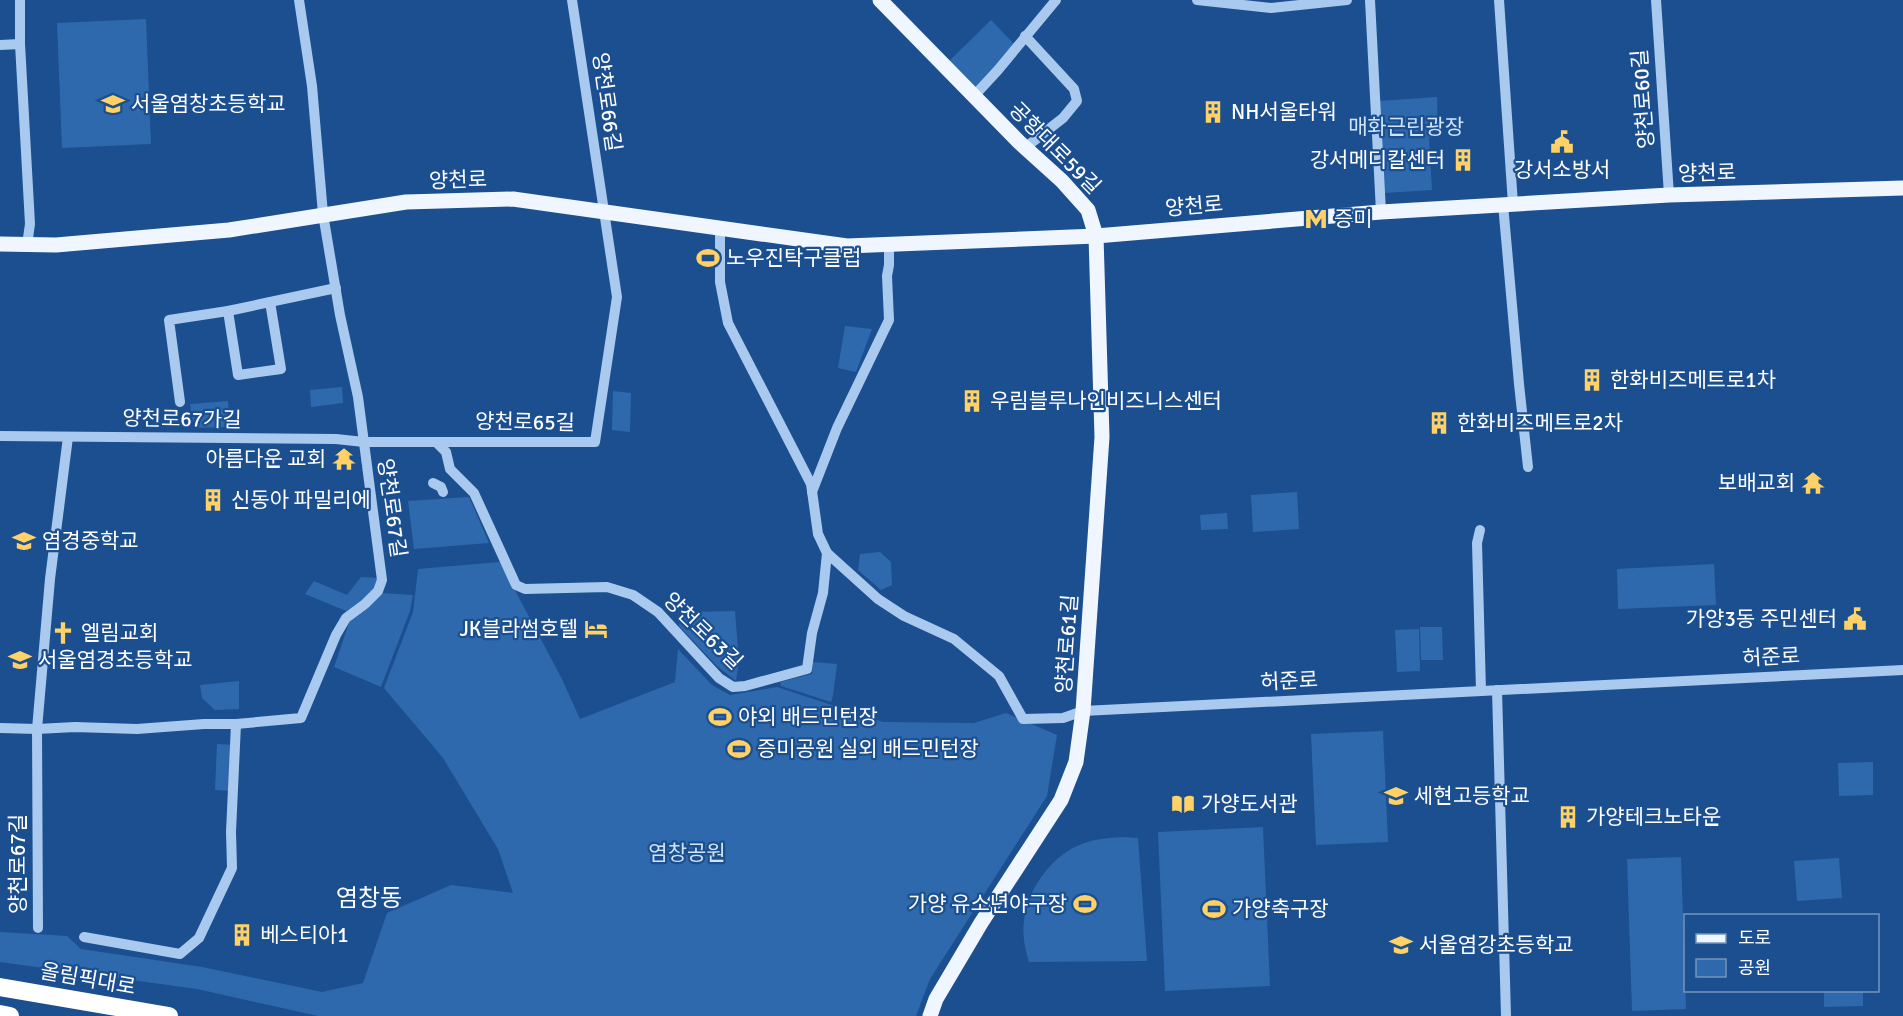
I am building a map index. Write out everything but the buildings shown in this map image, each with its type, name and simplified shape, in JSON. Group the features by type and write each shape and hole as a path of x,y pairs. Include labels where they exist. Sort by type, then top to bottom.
{"highway":[{"name":"올림픽대로","path":"0,987 169,1016"},
{"path":"0,1014 10,1016"}],"main road":[{"name":"공항대로59길","path":"880,0 1062,181 1088,210 1096,236"},
{"name":"양천로","path":"0,244 56,245 229,230 406,202 513,199 847,246 1096,236 1382,212 1670,195 1903,188"},
{"name":"양천로61길","path":"930,1016 936,999 981,923 1061,800 1076,762 1083,711 1102,437 1096,236"}],"street":[{"path":"20,0 20,44 30,224 27,245"},
{"name":"양천로67길","path":"0,728 137,729 301,718 336,634 346,618 378,591 382,580 364,442 323,214 312,86 299,0"},
{"name":"양천로66길","path":"572,0 603,211"},
{"path":"974,96 1056,0"},
{"path":"1197,0 1271,8 1347,0"},
{"path":"1370,0 1382,212"},
{"path":"1499,0 1519,384 1528,467"},
{"name":"양천로60길","path":"1656,0 1670,195"},
{"path":"1025,36 1074,89 1077,101 1063,118 1026,147"},
{"path":"0,45 20,44"},
{"name":"양천로65길","path":"364,442 595,442 618,297 603,211"},
{"name":"양천로63길","path":"720,228 720,282 728,323 811,484 818,534 827,553 878,599 904,616 954,639 999,676 1023,719 1064,718 1083,711"},
{"path":"812,492 837,428 889,320 887,276 889,245"},
{"path":"180,402 169,320 228,311 336,288"},
{"path":"228,311 238,375 281,369 270,302"},
{"name":"양천로67가길","path":"0,436 336,439 364,442"},
{"name":"양천로67길","path":"38,928 37,729 50,579 68,437"},
{"name":"양천로63길","path":"436,442 446,452 450,469 474,493 516,585 525,589 607,586 633,595 658,612 720,678 733,687 745,686 807,669 812,633 823,593 827,553"},
{"path":"433,483 441,487 443,492"},
{"path":"1480,530 1477,543 1481,691"},
{"name":"허준로","path":"1083,711 1903,670"},
{"path":"1497,690 1506,1016"},
{"path":"84,937 180,954 200,938 232,868 231,832 236,724"}],"green space":[{"path":"146,19 151,144 62,148 57,23"},
{"path":"991,20 1016,46 975,93 946,64"},
{"name":"매화근린광장","path":"1437,97 1438,137 1429,138 1432,190 1384,193 1379,101"},
{"path":"845,326 872,329 856,372 838,368"},
{"path":"342,387 343,403 311,407 310,390"},
{"path":"613,391 631,393 630,432 612,430"},
{"path":"228,401 230,427 194,428 190,404"},
{"path":"1297,492 1299,529 1253,532 1251,495"},
{"path":"469,497 489,543 414,549 408,501"},
{"path":"1227,513 1228,529 1201,530 1200,515"},
{"path":"880,552 891,562 892,585 881,590 858,570 860,554"},
{"name":"염창공원","path":"500,562 562,679 580,719 675,682 678,649 712,685 730,695 777,687 883,722 974,723 1006,713 1057,735 1047,796 930,979 916,1016 318,1016 197,989 0,962 0,932 67,936 81,949 202,967 322,992 363,983 387,913 451,885 513,893 498,849 443,758 384,688 413,612 418,569"},
{"path":"1714,564 1716,605 1618,609 1617,569"},
{"path":"361,577 380,578 366,598 346,611 305,594 314,581 347,595"},
{"path":"381,593 413,595 410,611 381,687 334,667 350,620"},
{"path":"735,611 739,661 736,681 717,666 679,626 681,612"},
{"path":"1420,627 1442,627 1443,660 1421,660"},
{"path":"1419,629 1420,671 1397,672 1395,630"},
{"path":"813,662 837,664 831,702 781,686 780,682 812,674"},
{"path":"239,681 239,709 215,710 202,698 200,685"},
{"path":"1383,731 1388,842 1316,845 1311,734"},
{"path":"217,744 234,745 232,791 215,790"},
{"path":"1873,762 1873,795 1839,796 1838,763"},
{"name":"가양축구장","path":"1263,827 1270,986 1165,991 1158,832"},
{"name":"가양 유소년야구장","path":"1138,838 1147,961 1029,962 1023,931 1026,909 1035,887 1049,867 1067,851 1077,846 1094,840"},
{"path":"1681,857 1686,1009 1632,1011 1627,859"},
{"path":"1839,858 1842,898 1797,901 1794,861"},
{"path":"1824,992 1863,992 1863,1006 1824,1007"}],"place":[{"name":"서울염창초등학교","path":"113,104"},
{"name":"NH서울타워","path":"1213,112"},
{"name":"강서소방서","path":"1562,142"},
{"name":"강서메디칼센터","path":"1463,160"},
{"name":"증미","path":"1316,219"},
{"name":"노우진탁구클럽","path":"708,258"},
{"name":"한화비즈메트로1차","path":"1592,380"},
{"name":"우림블루나인비즈니스센터","path":"972,401"},
{"name":"한화비즈메트로2차","path":"1439,423"},
{"name":"아름다운 교회","path":"344,459"},
{"name":"보배교회","path":"1813,483"},
{"name":"신동아 파밀리에","path":"213,500"},
{"name":"염경중학교","path":"24,541"},
{"name":"가양3동 주민센터","path":"1855,619"},
{"name":"JK블라썸호텔","path":"596,629"},
{"name":"엘림교회","path":"63,633"},
{"name":"서울염경초등학교","path":"20,660"},
{"name":"야외 배드민턴장","path":"720,717"},
{"name":"증미공원 실외 배드민턴장","path":"739,749"},
{"name":"세현고등학교","path":"1396,796"},
{"name":"가양도서관","path":"1183,804"},
{"name":"가양테크노타운","path":"1568,817"},
{"name":"가양 유소년야구장","path":"1085,904"},
{"name":"가양축구장","path":"1214,909"},
{"name":"베스티아1","path":"242,935"},
{"name":"서울염강초등학교","path":"1401,945"}],"district":[{"name":"염창동","path":"369,898"}]}
